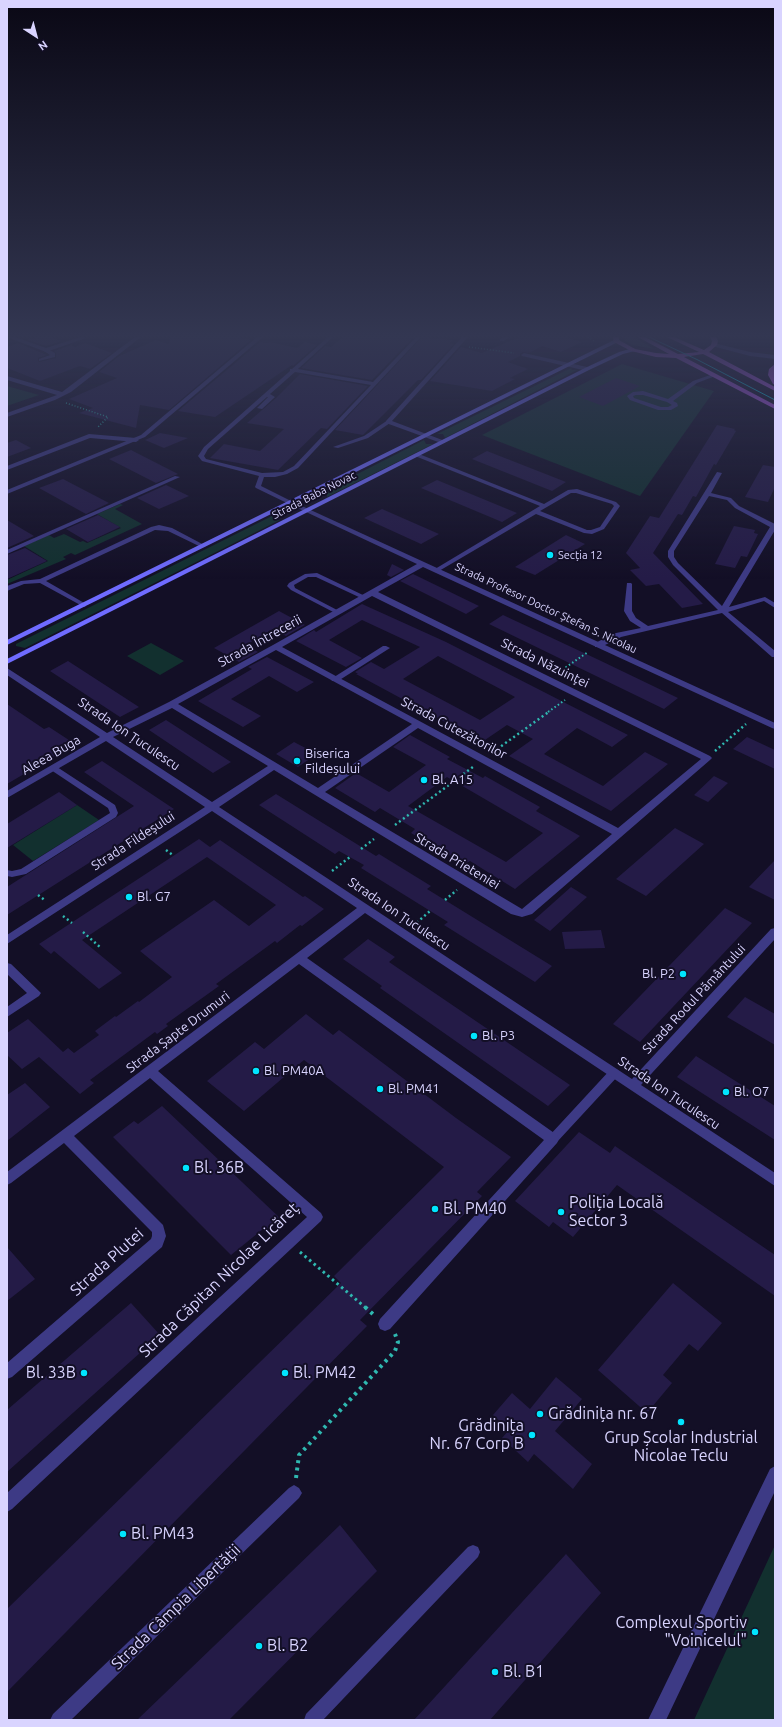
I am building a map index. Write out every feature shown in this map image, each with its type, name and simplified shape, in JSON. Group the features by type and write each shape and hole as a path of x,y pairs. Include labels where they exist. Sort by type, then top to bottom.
{"main road":[{"name":"Strada Baba Novac","path":"7,643 463,418"},
{"name":"Strada Baba Novac","path":"7,662 491,418"}],"street":[{"path":"7,492 136,440 165,418"},
{"path":"392,418 388,422 443,442"},
{"name":"Strada Profesor Doctor Ștefan S. Nicolau","path":"291,503 775,726"},
{"name":"Strada Întrecerii","path":"107,737 172,704 276,647 422,564"},
{"name":"Strada Năzuinței","path":"367,595 575,692 707,758"},
{"name":"Strada Cutezătorilor","path":"276,647 619,833"},
{"name":"Strada Ion Țuculescu","path":"7,671 775,1180"},
{"name":"Strada Prieteniei","path":"172,704 384,833 515,911 522,913 528,911 707,758"},
{"path":"318,793 418,724"},
{"name":"Aleea Buga","path":"7,795 107,737"},
{"name":"Strada Fildeșului","path":"7,940 274,766"},
{"name":"Strada Șapte Drumuri","path":"7,1179 365,908"},
{"name":"Strada Rodul Pământului","path":"633,1086 775,932"},
{"path":"299,958 553,1139 385,1324"},
{"path":"7,967 35,993 7,1013"},
{"name":"Strada Căpitan Nicolae Licăreț","path":"7,1504 316,1216 150,1071"},
{"name":"Strada Plutei","path":"7,1372 156,1243 159,1236 158,1229 65,1135"},
{"path":"657,1720 775,1474"},
{"name":"Strada Câmpia Libertății","path":"59,1720 294,1493"}],"lane":[{"path":"240,418 206,448 201,456 204,460 213,464 262,475 281,475 296,467 342,418"},
{"path":"336,447 366,437 388,422"},
{"path":"7,468 89,436 136,440"},
{"path":"417,455 545,506"},
{"path":"719,473 671,551 671,557 675,564 723,611 775,655"},
{"path":"262,475 258,487 291,503"},
{"path":"7,552 177,477"},
{"path":"437,570 545,506 574,491 614,502 617,506 602,528 592,532 586,532 536,512"},
{"path":"707,494 730,499 737,507 774,527 723,611"},
{"path":"7,589 23,582 41,581 153,528 166,528 203,546"},
{"path":"337,612 293,589 290,586 291,584 306,575 317,575 367,595"},
{"path":"41,581 84,605"},
{"path":"629,584 628,611 633,619 646,628"},
{"path":"765,599 775,606"},
{"path":"598,644 619,635 646,628 723,611 765,599 775,599"},
{"path":"335,679 386,648"},
{"path":"7,873 12,874 22,872 114,813 112,807 54,768"},
{"path":"553,1139 614,1073"},
{"path":"312,1720 473,1552"}],"path":[{"path":"99,426 107,418"},
{"path":"548,680 598,644"},
{"path":"361,849 575,692"},
{"path":"707,758 755,717"},
{"path":"322,879 350,857"},
{"path":"404,934 430,911"},
{"path":"83,932 102,948"},
{"path":"289,1242 385,1324 396,1335 398,1342 395,1351 300,1455 294,1493"}],"green space":[{"path":"470,418 485,418 445,438 443,434 437,434"},
{"path":"516,418 695,418 640,496 482,435"},
{"path":"424,440 426,444 433,444 327,497 327,494 318,494"},
{"path":"120,504 123,505 115,509 142,524 75,555 71,553 63,557 66,559 7,584 7,580 48,561 24,546 49,535 54,538 64,534 80,542 83,541 87,543 121,528 97,514"},
{"path":"272,516 274,520 280,520 25,648 16,646 16,644"},
{"path":"151,643 184,661 160,675 127,656"},
{"path":"77,805 99,820 33,861 13,845"},
{"name":"Complexul Sportiv \"Voinicelul\"","path":"775,1545 775,1720 694,1720"}],"building":[{"path":"96,418 138,418 136,428"},
{"path":"253,418 338,418 327,429 321,428 278,470 210,458 224,444 260,451 284,429 247,423"},
{"path":"347,418 380,418 363,435 335,430"},
{"path":"717,425 735,429 734,430 736,431 716,465 714,464 696,497 693,496 682,515 678,514 653,553 703,604 682,608 659,584 646,586 630,570 640,568 626,553 650,516 659,518"},
{"path":"160,433 188,438 164,448 145,440"},
{"path":"16,440 31,448 7,457 7,443"},
{"path":"131,450 178,474 156,483 109,459"},
{"path":"487,451 566,482 552,491 472,459"},
{"path":"763,465 775,467 775,487 768,502 745,497"},
{"path":"63,479 109,503 86,514 39,488"},
{"path":"437,480 517,513 502,522 421,488"},
{"path":"166,485 189,496 159,509 137,498"},
{"path":"382,509 439,534 421,544 364,518"},
{"path":"98,515 120,527 88,542 66,529"},
{"path":"7,520 34,536 7,548"},
{"path":"734,526 755,530 754,533 758,534 747,557 741,556 735,568 715,564"},
{"name":"Secția 12","path":"566,535 585,544 535,575 515,567"},
{"path":"25,548 47,561 7,579 7,555"},
{"path":"392,564 404,570 391,577 387,575"},
{"path":"413,574 479,606 466,614 400,581"},
{"path":"362,604 446,642 628,735 612,747 577,728 544,754 603,786 645,752 668,764 611,811 509,756 533,739 507,725 482,742 356,674 358,674 355,672 371,662 384,669 420,647 362,620 329,640 362,658 346,667 296,641 314,630 316,632","holes":["438,656 515,697 480,720 403,679"]},
{"path":"279,611 305,625 286,636 273,629 246,645 258,652 239,662 214,648"},
{"path":"503,615 678,698 664,709 489,624"},
{"path":"267,657 314,682 297,692 269,676 231,699 261,716 243,727 198,701 252,669 248,667"},
{"path":"68,661 139,707 120,717 50,671"},
{"path":"7,704 44,729 49,727 75,744 7,784"},
{"path":"166,720 231,762 213,773 149,730"},
{"path":"410,735 450,757 447,759 483,778 485,776 540,807 536,811 580,836 515,889 470,861 465,864 411,833 415,829 380,808 375,812 335,788 356,773 389,792 426,765 393,747","holes":["447,777 543,833 506,862 408,806"]},
{"path":"747,737 775,750 775,769 733,749"},
{"name":"Biserica Fildeșului","path":"294,742 317,754 298,767 276,754"},
{"path":"102,761 174,809 7,915 7,887 134,806 84,772"},
{"path":"714,776 728,783 708,802 694,795"},
{"path":"59,792 77,805 7,848 7,824"},
{"path":"276,794 376,856 379,854 431,886 427,889 552,966 535,982 444,925 448,922 361,868 364,865 339,851 335,854 259,805"},
{"path":"675,828 704,844 646,896 616,879"},
{"path":"199,839 210,847 220,840 303,897 305,896 324,909 277,943 275,941 216,984 219,986 166,1024 168,1026 157,1034 155,1032 90,1080 94,1083 80,1094 39,1057 22,1069 7,1055 7,1033 28,1019 63,1052 68,1048 74,1053 99,1035 95,1031 115,1016 116,1017 138,1001 139,1002 172,977 140,951 214,900 249,926 276,905 207,857 82,940 122,973 99,989 54,951 51,954 39,944"},
{"path":"775,860 775,900 749,887"},
{"path":"571,887 587,897 550,931 534,920"},
{"name":"Bl. P2","path":"725,908 752,923 640,1042 613,1024"},
{"path":"601,930 605,948 565,949 562,932"},
{"name":"Bl. P3","path":"368,939 395,957 389,962 570,1085 548,1106 380,988 382,986 343,959"},
{"path":"745,997 775,1014 775,1045 727,1017"},
{"path":"306,1014 333,1035 339,1030 456,1118 511,1157 477,1192 482,1196 360,1320 367,1326 7,1692 7,1609 341,1283 334,1276 444,1167 304,1060 244,1111 207,1081 255,1042 264,1049"},
{"name":"Bl. O7","path":"696,1056 775,1106 775,1140 677,1077"},
{"path":"25,1083 50,1107 7,1141 7,1095"},
{"name":"Bl. 36B","path":"162,1106 282,1220 267,1233 263,1229 231,1255 113,1137 134,1121 138,1124"},
{"name":"Poliția Locală Sector 3","path":"579,1132 610,1153 615,1146 775,1255 775,1296 617,1185 573,1237 553,1222 549,1227 515,1201"},
{"path":"7,1247 35,1279 7,1301"},
{"name":"Grup Școlar Industrial Nicolae Teclu","path":"673,1283 722,1323 698,1351 689,1344 663,1375 672,1383 647,1413 598,1370"},
{"name":"Bl. 33B","path":"131,1303 160,1335 7,1472 7,1410"},
{"name":"Grădinița Nr. 67 Corp B","path":"556,1377 582,1399 555,1431 592,1464 573,1489 534,1454 528,1462 502,1438 509,1430 493,1415 512,1393 530,1409"},
{"name":"Bl. B2","path":"340,1525 377,1571 229,1720 137,1720"},
{"name":"Bl. B1","path":"566,1554 601,1593 490,1720 414,1720"}],"place":[{"name":"Secția 12","path":"550,555"},
{"name":"Biserica Fildeșului","path":"297,761"},
{"name":"Bl. A15","path":"424,780"},
{"name":"Bl. G7","path":"129,897"},
{"name":"Bl. P2","path":"683,974"},
{"name":"Bl. P3","path":"474,1036"},
{"name":"Bl. PM40A","path":"256,1071"},
{"name":"Bl. PM41","path":"380,1089"},
{"name":"Bl. O7","path":"726,1092"},
{"name":"Bl. 36B","path":"186,1168"},
{"name":"Bl. PM40","path":"435,1209"},
{"name":"Poliția Locală Sector 3","path":"561,1212"},
{"name":"Bl. 33B","path":"84,1373"},
{"name":"Bl. PM42","path":"285,1373"},
{"name":"Grădinița nr. 67","path":"540,1414"},
{"name":"Grup Școlar Industrial Nicolae Teclu","path":"681,1422"},
{"name":"Grădinița Nr. 67 Corp B","path":"532,1435"},
{"name":"Bl. PM43","path":"123,1534"},
{"name":"Complexul Sportiv \"Voinicelul\"","path":"755,1632"},
{"name":"Bl. B2","path":"259,1646"},
{"name":"Bl. B1","path":"495,1672"}]}
